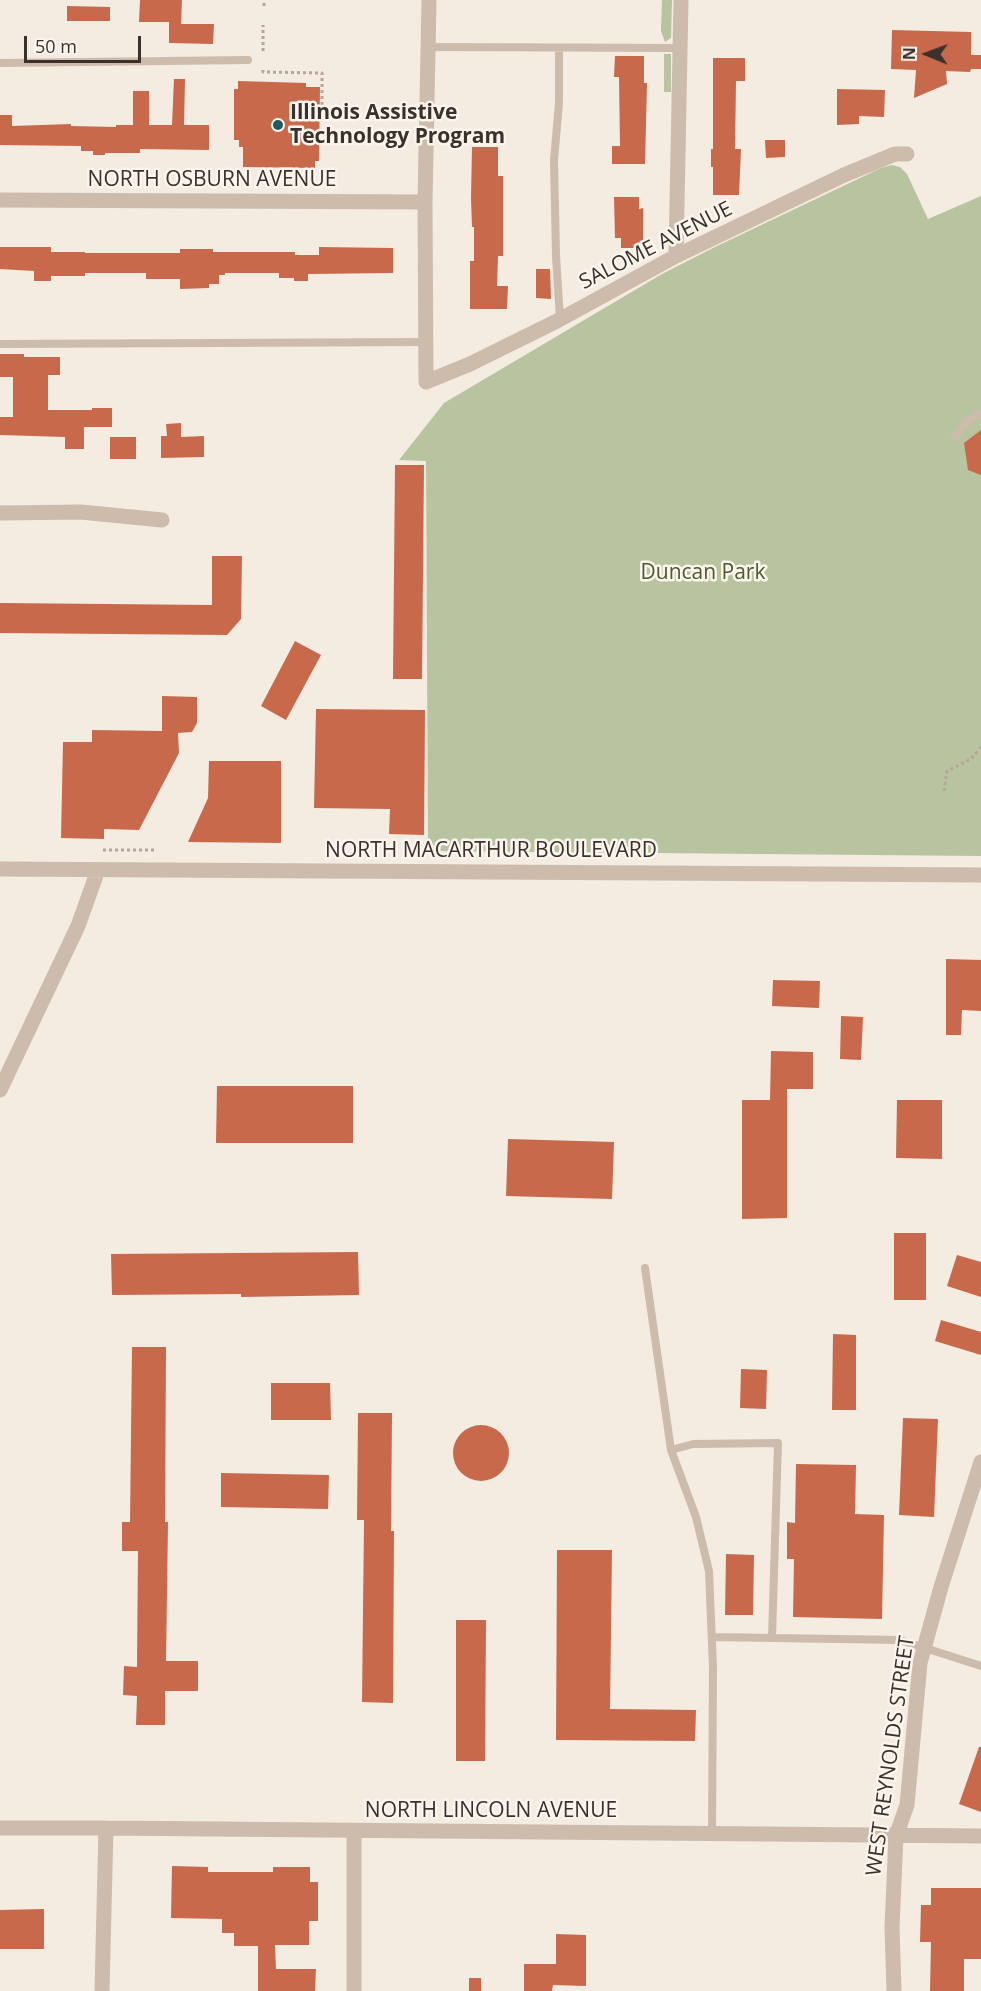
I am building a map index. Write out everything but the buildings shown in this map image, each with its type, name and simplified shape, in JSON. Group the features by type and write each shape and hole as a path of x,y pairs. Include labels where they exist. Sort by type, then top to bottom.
{"street":[{"path":"426,342 425,202 429,0"},
{"path":"676,256 681,0"},
{"name":"SALOME AVENUE","path":"426,342 426,382 470,364 560,319 676,256 844,175 895,154 907,154"},
{"name":"NORTH OSBURN AVENUE","path":"0,200 425,202"},
{"path":"0,513 81,512 162,520"},
{"name":"NORTH MACARTHUR BOULEVARD","path":"0,869 981,875"},
{"path":"0,1090 78,926 98,870"},
{"name":"WEST REYNOLDS STREET","path":"894,1991 892,1927 896,1836 907,1805 918,1684 924,1647 971,1503 981,1462"},
{"name":"NORTH LINCOLN AVENUE","path":"0,1828 981,1836"},
{"path":"102,1991 106,1828"},
{"path":"354,1831 354,1991"}],"lane":[{"path":"429,47 680,48"},
{"path":"559,48 559,103 554,160 560,319"},
{"path":"0,63 248,60"},
{"path":"0,344 426,342"},
{"path":"955,436 969,420 981,413"},
{"path":"645,1268 671,1450 696,1517 709,1571 712,1637 712,1834"},
{"path":"671,1450 693,1444 778,1443 772,1637"},
{"path":"712,1637 900,1640 981,1666"}],"path":[{"path":"264,0 264,6"},
{"path":"263,25 263,51"},
{"path":"263,70 263,72 322,73 322,121"},
{"path":"944,791 947,771 971,759 981,747"},
{"path":"103,850 156,850"}],"green space":[{"path":"662,0 672,0 671,38 665,42 661,31"},
{"path":"664,54 671,54 671,92 664,92"},
{"name":"Duncan Park","path":"892,165 900,167 907,174 928,219 981,196 981,856 428,851 426,461 399,460 444,403 662,274 881,168"}],"place":[{"name":"Illinois Assistive Technology Program","path":"278,125"}]}
